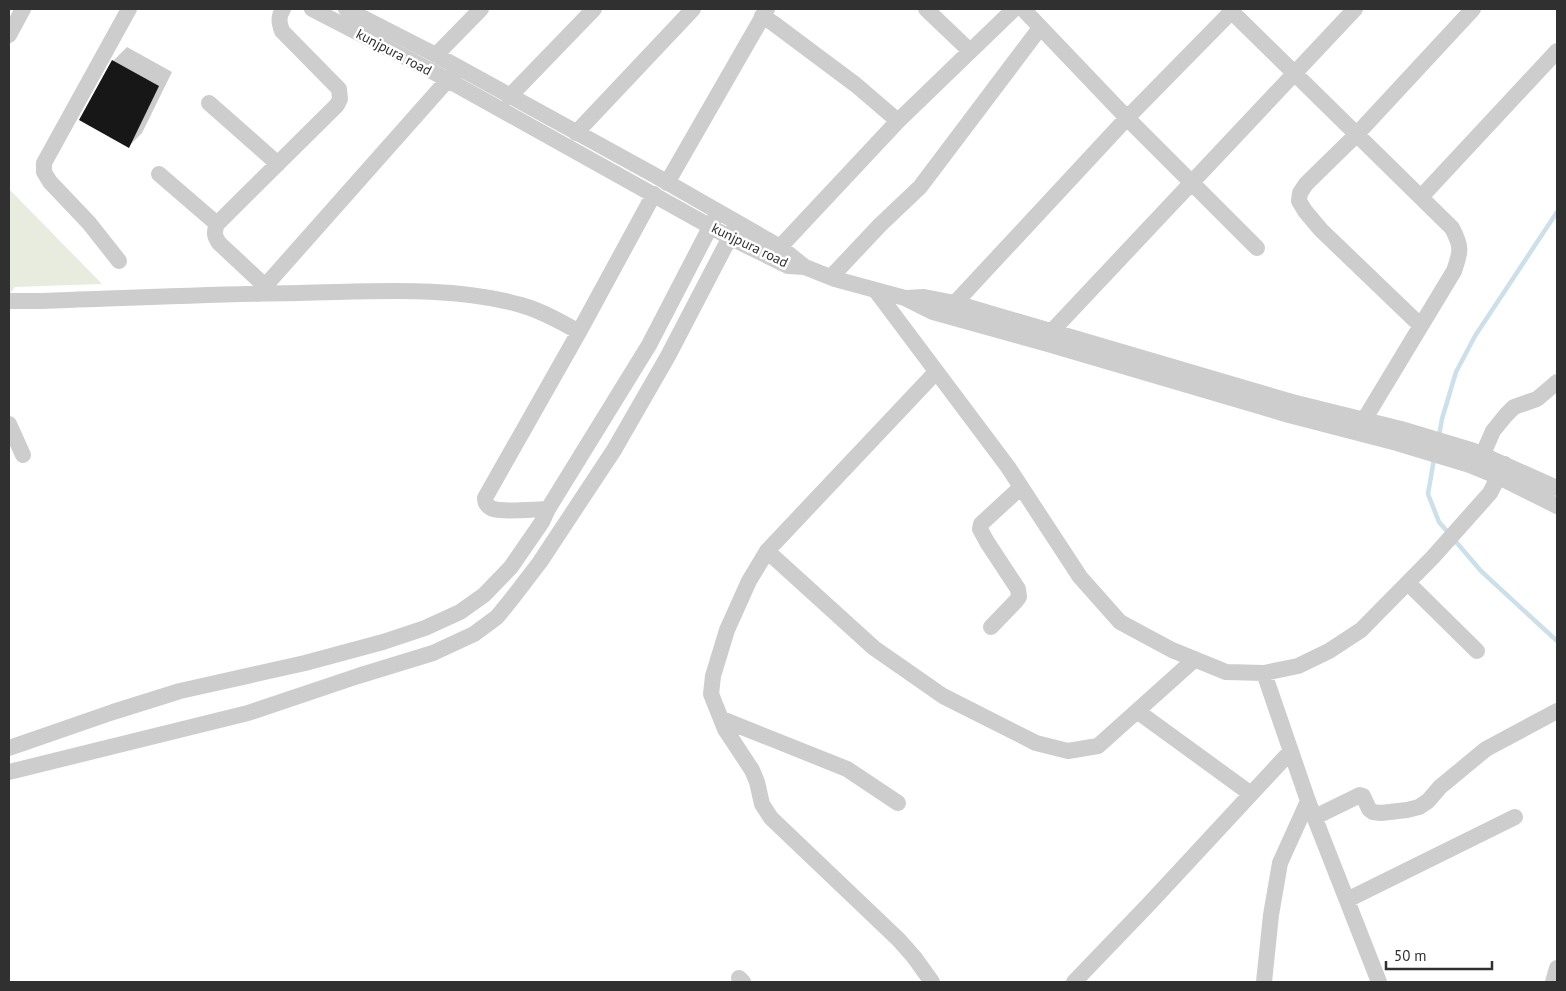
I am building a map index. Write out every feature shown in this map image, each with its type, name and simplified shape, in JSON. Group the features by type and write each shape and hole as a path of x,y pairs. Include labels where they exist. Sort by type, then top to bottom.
{"street":[{"path":"9,36 23,9"},
{"path":"119,260 89,223 50,182 44,172 44,163 129,9"},
{"path":"262,290 219,243 214,232 217,224 337,105 340,99 339,89 282,32 279,14 283,9"},
{"name":"kunjpura road","path":"312,9 428,69 453,75 509,97 667,183 714,219 788,266 805,267"},
{"name":"kunjpura road","path":"346,9 436,55 453,75 654,194 714,219"},
{"path":"436,55 480,9"},
{"path":"509,97 594,9"},
{"path":"576,133 693,9"},
{"path":"926,9 970,51"},
{"path":"780,247 898,121 1014,9"},
{"path":"1023,9 1126,118 1257,248"},
{"path":"1052,331 1355,9"},
{"path":"1421,326 1321,230 1299,201 1300,193 1306,184 1357,134 1473,9"},
{"path":"955,303 1126,118 1232,10 1452,228 1460,242 1454,271 1364,420"},
{"path":"667,183 764,12 773,23 856,85 898,121"},
{"path":"831,277 920,188 1040,28"},
{"path":"1421,197 1557,51"},
{"path":"262,290 453,75"},
{"path":"209,103 278,164"},
{"path":"159,174 217,224"},
{"path":"548,508 501,510 491,508 486,503 485,498 579,332 654,194"},
{"path":"9,748 180,691 305,663 383,642 424,628 460,612 484,595 511,567 542,522 548,508 649,345 714,219"},
{"path":"9,772 248,713 433,653 474,634 497,617 540,562 614,450 668,356 733,230"},
{"name":"kunjpura road","path":"733,230 780,247 805,267"},
{"path":"805,267 876,291 905,298 933,312 1005,331 1289,415 1399,436 1476,459 1502,470 1557,488"},
{"path":"9,301 262,290 443,292 489,298 521,305 550,316 579,332"},
{"path":"876,291 1008,466 1080,577 1120,622 1172,650 1226,672 1264,673 1298,666 1329,652 1362,630 1433,557 1490,493 1502,470"},
{"path":"905,298 924,297 955,303 1292,402 1364,420 1399,436"},
{"path":"932,982 899,940 772,818 762,804 752,770 725,728 712,694 713,676 727,630 749,581 767,551 936,372"},
{"path":"1476,459 1493,431 1514,407 1537,399 1557,382"},
{"path":"9,424 23,455"},
{"path":"1502,470 1557,506"},
{"path":"991,627 1019,596 1018,589 980,529 981,524 1021,487"},
{"path":"767,551 874,648 943,696 1036,743 1068,751 1098,746 1195,659"},
{"path":"1408,583 1477,651"},
{"path":"1264,673 1308,801 1379,982"},
{"path":"1137,711 1251,794"},
{"path":"1315,817 1360,796 1363,796 1369,809 1373,812 1381,813 1419,807 1486,749 1557,711"},
{"path":"722,718 847,769 898,803"},
{"path":"1074,982 1291,751"},
{"path":"1264,982 1271,915 1280,863 1308,801"},
{"path":"1347,900 1515,818"},
{"path":"1553,982 1557,968"}],"shaded area":[{"path":"9,189 102,284 15,287 9,295"}],"building":[{"path":"112,60 159,86 129,148 79,120"}],"waterway":[{"path":"1439,436 1456,372 1475,336 1557,212"},
{"path":"1434,459 1428,494 1439,522 1481,571 1557,641"}]}
